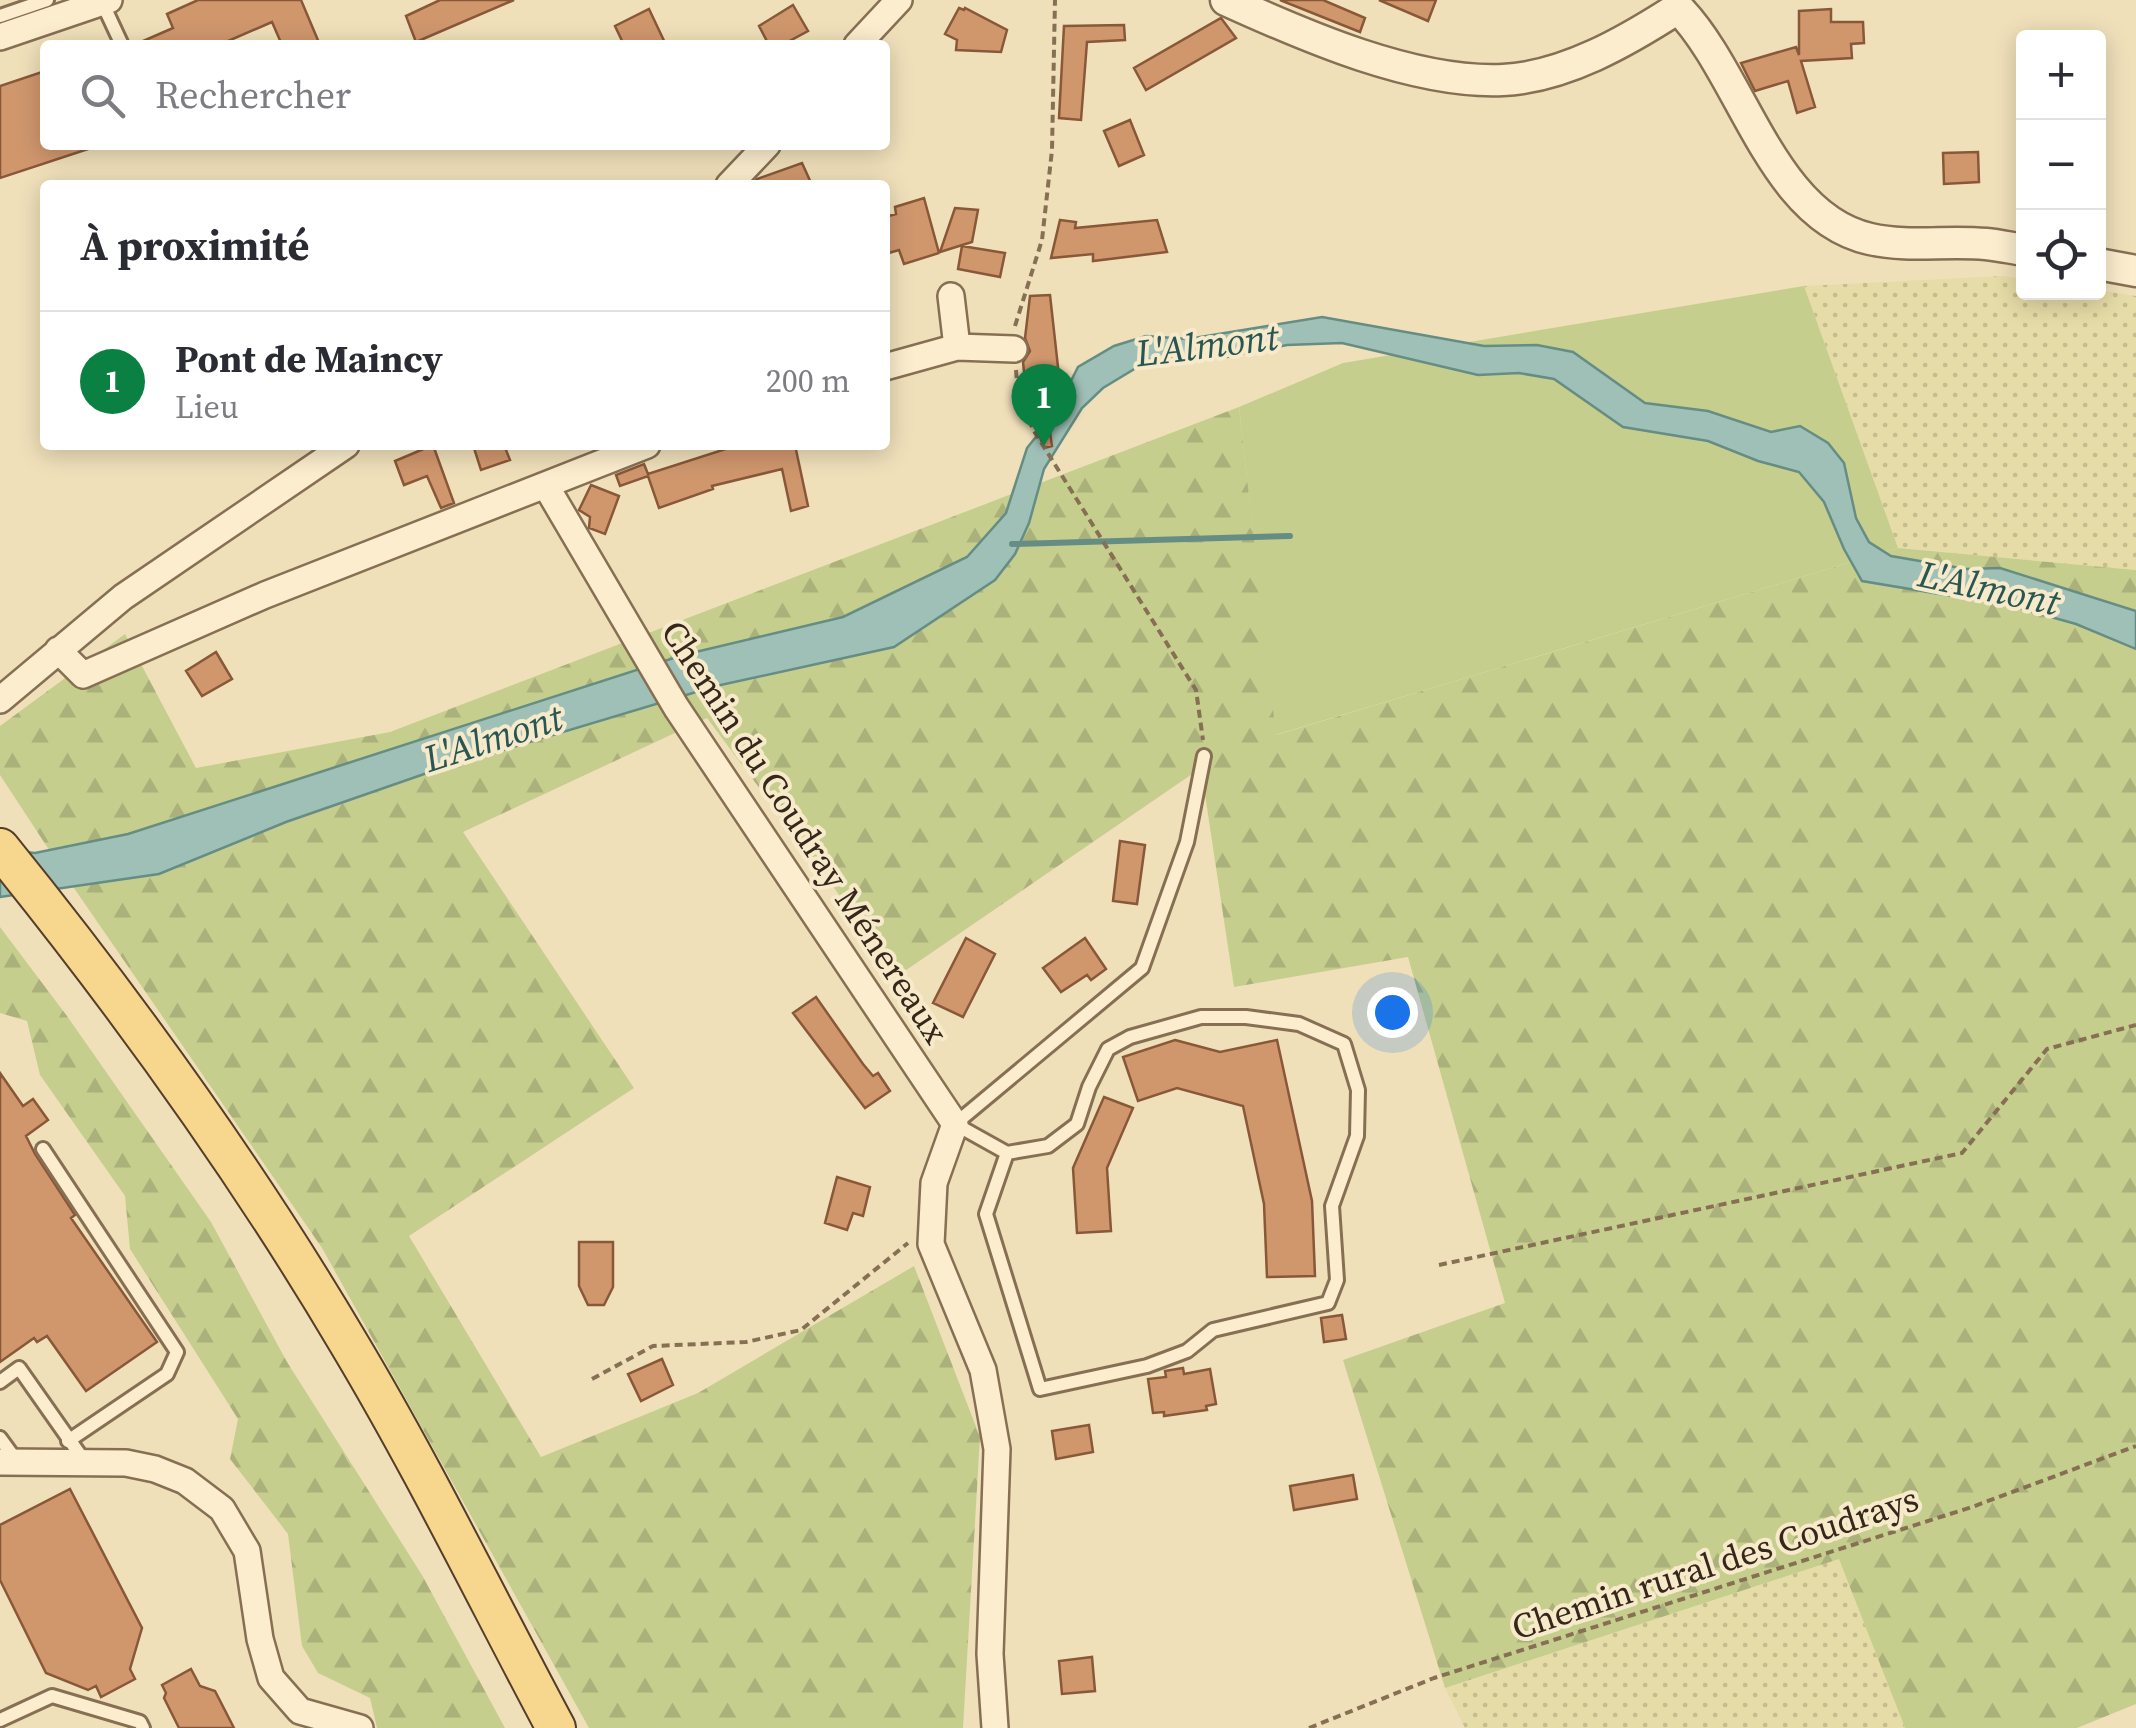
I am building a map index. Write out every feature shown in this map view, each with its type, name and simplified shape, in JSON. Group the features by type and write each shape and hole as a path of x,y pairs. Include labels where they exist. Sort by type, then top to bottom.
{"main road":[{"path":"0,848 118,1014 245,1178 350,1345 556,1728"},
{"path":"0,876 118,1014 212,1160 386,1445 537,1728"}],"street":[{"path":"862,40 900,0"},
{"path":"1226,0 1314,41 1453,76 1504,80 1574,64 1636,36 1683,4 1790,184 1834,226 1868,239 1907,244 1986,244 2016,249"},
{"path":"0,37 104,1"},
{"path":"735,180 762,150"},
{"path":"2106,265 2136,271"},
{"path":"951,296 957,347"},
{"path":"890,366 957,347 1014,348"},
{"path":"0,700 124,597 339,450"},
{"path":"58,650 83,675 264,595 635,450"},
{"name":"Chemin du Coudray Ménereaux","path":"546,486 676,706 955,1124"},
{"path":"955,1124 934,1183 931,1244 983,1370 997,1449 990,1654 994,1728"},
{"path":"8,1462 126,1463 156,1469 185,1482 222,1509 247,1551 260,1639 271,1678 300,1711 360,1728"}],"lane":[{"path":"0,16 47,0"},
{"path":"104,1 120,40"},
{"path":"1007,1153 986,1214 1040,1388 1147,1366 1186,1352 1213,1330 1328,1303 1337,1280 1332,1206 1357,1136 1358,1090 1344,1044 1299,1024 1246,1017 1201,1017 1130,1037 1108,1049 1077,1124 1048,1146 1007,1153 955,1124 1142,968 1187,842 1204,756"},
{"path":"43,1149 177,1352 167,1374 68,1440"},
{"path":"0,1382 19,1368 85,1462"},
{"path":"0,1438 8,1462"},
{"path":"0,1720 52,1696 140,1722 143,1728"}],"path":[{"path":"1055,0 1053,133 1042,240 1014,329 1018,396 1034,431 1196,690 1204,756"},
{"path":"1439,1265 1962,1152 2048,1050 2136,1025"},
{"path":"592,1380 652,1346 746,1342 801,1330 932,1225"},
{"name":"Chemin rural des Coudrays","path":"1309,1728 1434,1678 1972,1507 2136,1446"}],"shaded area":[{"path":"2003,276 2016,278 2016,300 2106,300 2106,291 2136,296 2136,570 1898,548 1804,286"},
{"path":"1839,1559 1905,1728 1465,1728 1445,1688"}],"green space":[{"path":"1804,286 1898,548 1275,735 1239,407 1343,363"},
{"path":"1239,407 1276,735 1898,548 2136,570 2136,1704 2077,1728 1905,1728 1839,1559 1445,1688 1343,1360 1505,1303 1408,957 1234,987 1201,768 899,975 707,718 463,832 634,1088 409,1236 541,1457 698,1393 914,1266 980,1437 963,1728 589,1728 322,1248 0,775 0,726 125,634 196,768 390,732"},
{"path":"0,927 211,1222 287,1362 422,1575 505,1728 377,1728 370,1698 318,1673 302,1646 288,1534 230,1459 238,1419 130,1249 125,1196 40,1075 27,1021 0,1013"}],"water":[{"name":"L'Almont","path":"1322,317 1484,346 1537,345 1573,352 1645,403 1708,411 1771,432 1800,426 1828,443 1844,463 1856,518 1869,542 1891,556 1966,569 2000,568 2136,611 2136,649 2076,624 2012,606 1862,581 1824,502 1799,472 1708,441 1623,427 1554,379 1519,373 1478,375 1342,343 1287,345 1227,357 1151,359 1103,388 1082,408 1044,469 1029,523 1015,554 995,580 894,647 716,686 430,772 286,822 159,874 0,897 0,855 15,851 35,853 128,834 683,655 843,617 967,557 1006,513 1027,448 1055,413 1078,367 1114,346 1146,336 1188,339"}],"building":[{"path":"198,0 301,0 318,40 280,40 272,22 231,40 145,40 173,28 167,14"},
{"path":"440,0 514,0 421,40 415,40 406,16"},
{"path":"1280,0 1323,0 1365,18 1360,32"},
{"path":"1379,0 1436,0 1428,21"},
{"path":"793,5 808,31 791,40 766,40 759,26"},
{"path":"959,8 1007,30 1001,52 956,50 957,40 945,34"},
{"path":"649,9 664,40 622,40 615,26"},
{"path":"1831,9 1831,22 1863,22 1864,43 1851,44 1852,58 1801,61 1815,107 1797,113 1788,81 1755,91 1741,63 1796,47 1799,55 1799,11"},
{"path":"1221,18 1236,38 1146,90 1134,68"},
{"path":"1124,25 1125,40 1087,42 1081,120 1059,118 1064,26"},
{"path":"40,73 40,150 85,150 0,178 0,86"},
{"path":"1130,120 1144,155 1119,166 1104,131"},
{"path":"1978,152 1979,182 1944,184 1943,153"},
{"path":"802,163 810,180 756,180"},
{"path":"924,198 939,253 904,264 899,250 890,253 890,216 896,214 895,207"},
{"path":"955,208 978,210 972,242 940,252"},
{"path":"1060,220 1076,222 1075,228 1157,220 1167,252 1093,261 1093,254 1051,258"},
{"path":"962,246 1005,253 1000,277 958,269"},
{"path":"1050,295 1061,394 1046,404 1052,446 1044,448 1027,401 1023,362 1030,351 1025,338 1030,296"},
{"path":"421,450 435,450 454,503 441,508 427,476 404,485 395,461"},
{"path":"475,450 506,450 510,460 481,470"},
{"path":"722,450 796,450 808,506 791,511 782,469 712,486 713,489 659,508 648,476 620,486 616,475 644,464 648,474"},
{"path":"591,485 619,496 605,534 589,528 590,517 579,510"},
{"path":"216,652 232,679 202,696 186,671"},
{"path":"1120,841 1145,845 1137,904 1113,901"},
{"path":"966,938 995,954 963,1017 933,1003"},
{"path":"1085,938 1106,969 1091,980 1087,975 1061,992 1043,968"},
{"path":"816,997 863,1064 873,1076 878,1073 890,1091 865,1108 793,1013"},
{"path":"1175,1040 1220,1052 1277,1040 1312,1201 1315,1276 1267,1277 1264,1204 1243,1106 1177,1088 1138,1101 1123,1057"},
{"path":"0,1073 23,1106 33,1099 48,1120 26,1136 75,1215 71,1218 157,1342 86,1391 47,1336 37,1342 34,1338 0,1362"},
{"path":"1104,1097 1133,1108 1107,1168 1111,1231 1077,1233 1073,1168"},
{"path":"837,1177 870,1187 863,1216 853,1213 847,1230 825,1223"},
{"path":"579,1242 613,1242 613,1287 604,1305 588,1305 579,1286"},
{"path":"1342,1315 1346,1339 1324,1342 1321,1318"},
{"path":"662,1359 673,1385 641,1401 628,1374"},
{"path":"1183,1368 1184,1374 1210,1369 1216,1404 1206,1406 1207,1410 1164,1416 1164,1412 1153,1413 1148,1379 1166,1377 1165,1371"},
{"path":"1089,1425 1093,1452 1056,1459 1052,1431"},
{"path":"1353,1475 1357,1499 1294,1510 1290,1486"},
{"path":"70,1489 142,1628 130,1669 135,1679 101,1697 96,1686 88,1690 46,1673 0,1580 0,1525"},
{"path":"1092,1657 1095,1691 1062,1694 1059,1661"},
{"path":"191,1669 200,1686 215,1691 234,1728 179,1728 162,1685"}],"waterway":[{"path":"1012,544 1290,536"}],"place":[{"name":"Pont de Maincy","path":"1044,446"}]}
